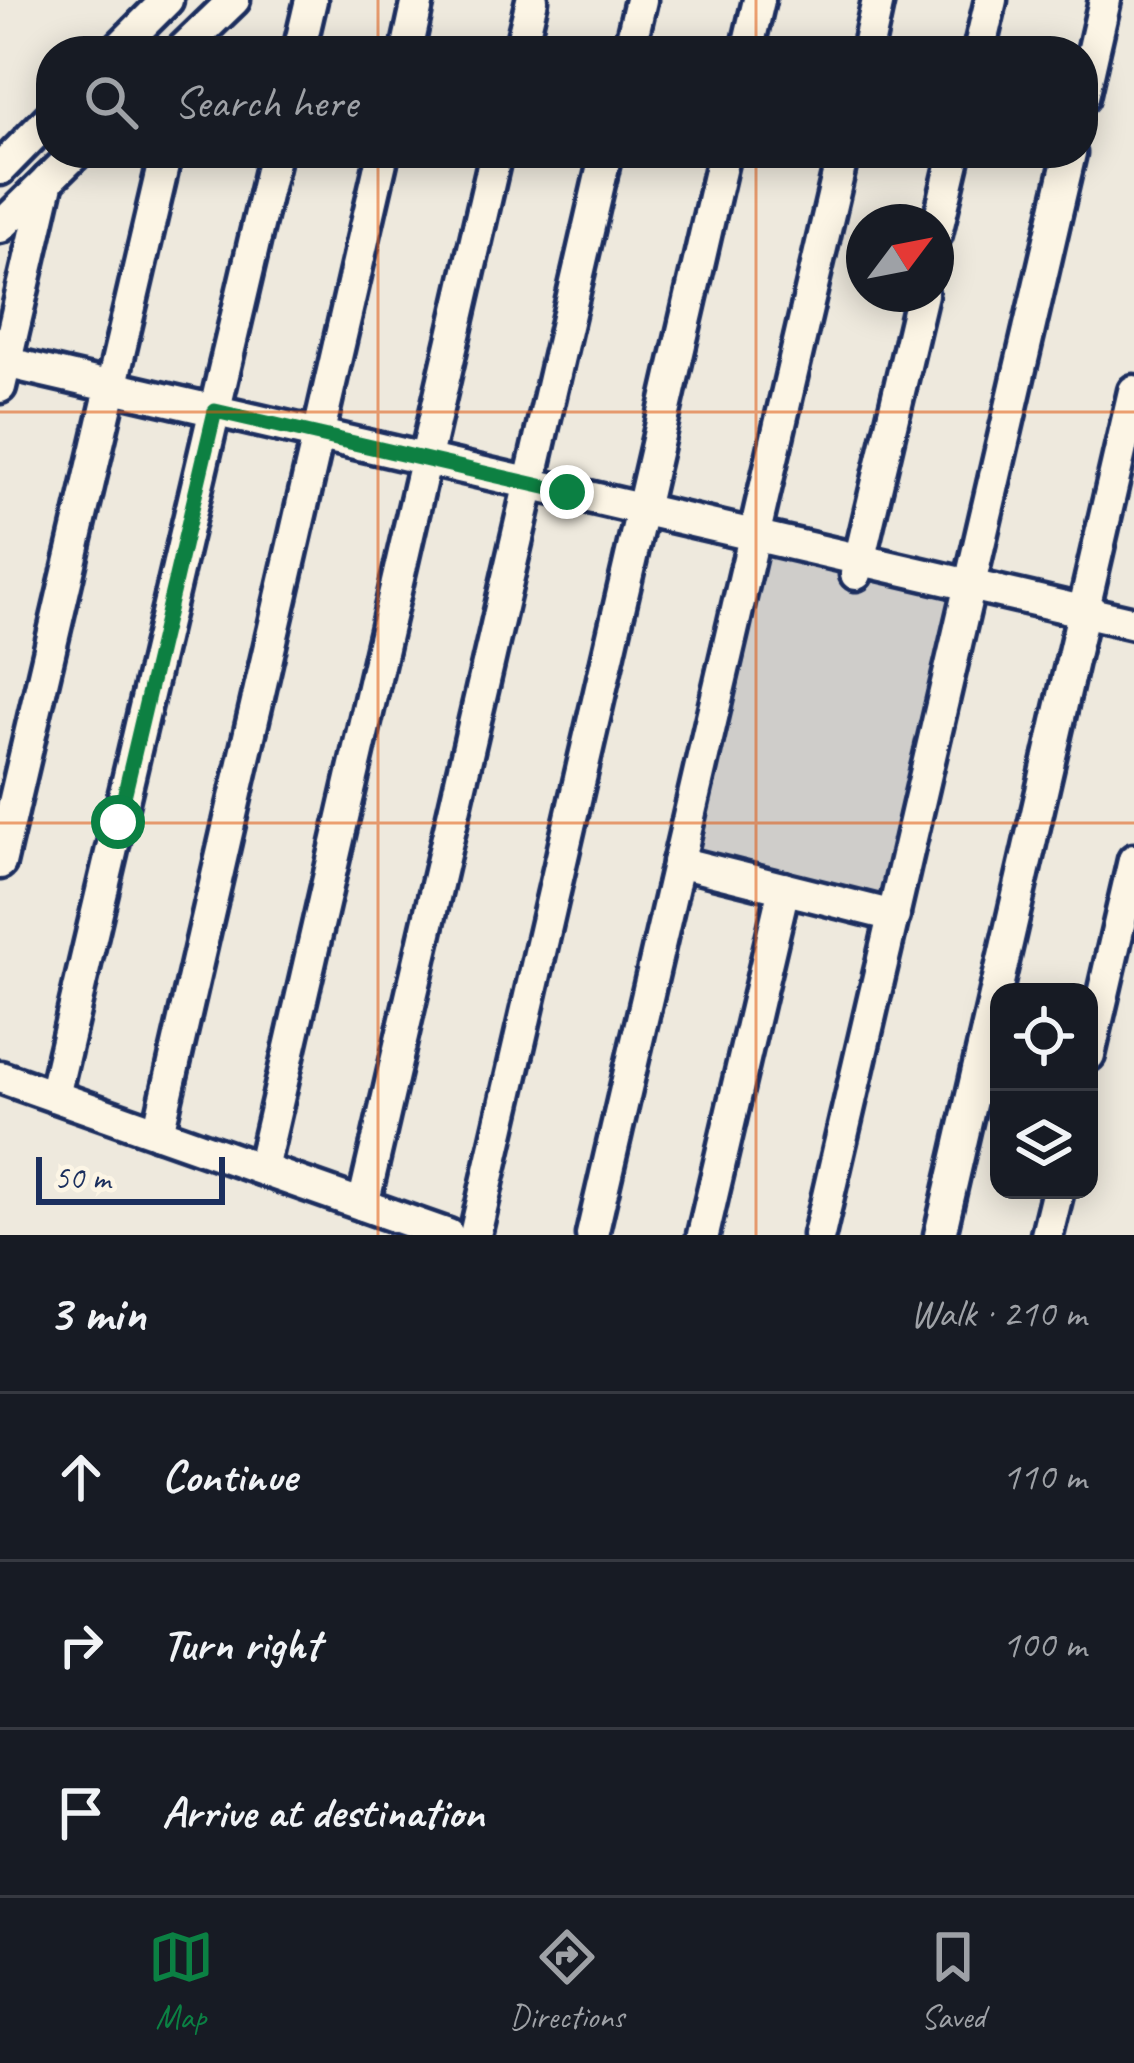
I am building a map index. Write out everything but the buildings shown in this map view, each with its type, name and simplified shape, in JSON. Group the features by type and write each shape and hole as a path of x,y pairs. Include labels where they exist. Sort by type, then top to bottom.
{"street":[{"path":"131,36 166,0"},
{"path":"197,36 234,0"},
{"path":"303,36 311,0"},
{"path":"410,36 418,0"},
{"path":"524,36 532,0"},
{"path":"633,36 641,0"},
{"path":"751,36 759,0"},
{"path":"870,36 878,0"},
{"path":"983,36 991,0"},
{"path":"1097,36 1106,0"},
{"path":"0,169 36,132"},
{"path":"0,227 60,168"},
{"path":"0,863 163,168"},
{"path":"54,1096 272,168"},
{"path":"158,1133 380,168"},
{"path":"262,1169 493,168"},
{"path":"363,1205 603,168"},
{"path":"475,1235 721,168"},
{"path":"592,1235 840,168"},
{"path":"943,204 951,168"},
{"path":"819,1235 1067,168"},
{"path":"48,180 2,370 112,387 754,535 858,568 971,585 1134,623"},
{"path":"858,568 918,312"},
{"path":"940,1235 1134,391"},
{"path":"1098,1016 1134,860"},
{"path":"678,862 894,916"},
{"path":"704,1235 784,889"},
{"path":"0,1077 448,1235"},
{"path":"1048,1235 1056,1199"}],"shaded area":[{"path":"762,549 955,593 886,905 688,857"}],"route":[{"path":"118,822 215,411 567,492"}]}
